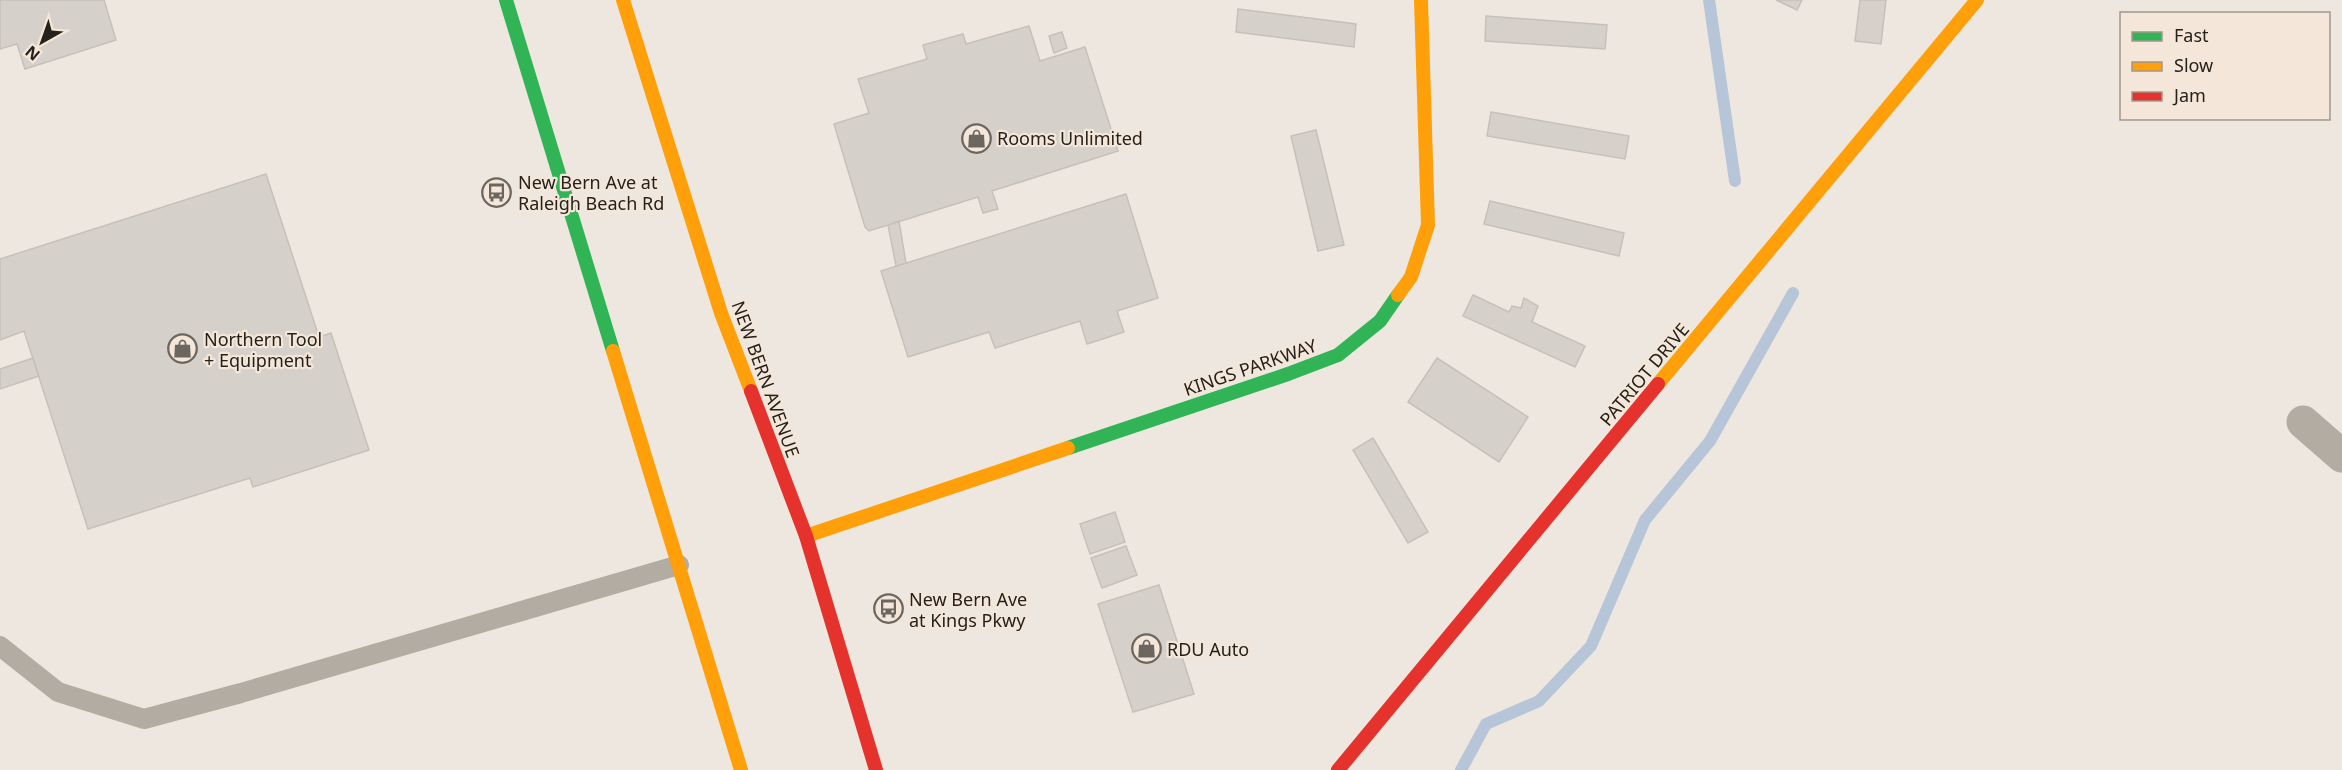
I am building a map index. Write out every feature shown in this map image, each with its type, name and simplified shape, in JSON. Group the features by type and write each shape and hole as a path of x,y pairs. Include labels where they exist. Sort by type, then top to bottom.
{"street":[{"path":"506,0 741,770"},
{"name":"NEW BERN AVENUE","path":"623,0 721,313 806,536 876,770"},
{"name":"KINGS PARKWAY","path":"806,536 1288,374 1338,355 1380,321 1412,277 1428,225 1421,0"},
{"name":"PATRIOT DRIVE","path":"1338,770 1977,0"},
{"path":"2303,422 2342,456"}],"lane":[{"path":"0,646 58,692 144,719 241,693 679,564"}],"building":[{"path":"0,0 104,0 116,40 25,69 17,44 0,49"},
{"path":"1776,0 1802,0 1797,10"},
{"path":"1860,0 1886,0 1881,44 1855,41"},
{"path":"1238,9 1356,24 1354,47 1236,32"},
{"path":"1486,16 1607,25 1605,49 1485,41"},
{"name":"Rooms Unlimited","path":"1029,26 1040,61 1085,47 1118,151 992,191 998,209 983,213 978,197 869,231 865,227 834,124 869,113 858,79 927,59 923,45 963,34 966,44"},
{"path":"1062,32 1067,48 1054,53 1049,36"},
{"path":"1491,112 1629,136 1625,159 1487,136"},
{"path":"1316,130 1344,245 1318,251 1291,136"},
{"name":"Northern Tool + Equipment","path":"266,174 319,337 331,333 369,450 253,487 250,478 88,529 24,331 0,340 0,259"},
{"path":"1126,194 1158,298 1117,311 1124,332 1087,344 1080,321 995,348 989,332 908,357 881,271"},
{"path":"1490,201 1624,233 1619,256 1484,224"},
{"path":"899,221 906,263 896,266 888,225"},
{"path":"1473,295 1509,312 1512,306 1521,308 1524,298 1538,306 1532,322 1585,346 1575,367 1463,316"},
{"path":"33,358 39,376 0,389 0,369"},
{"path":"1437,358 1528,417 1499,462 1408,402"},
{"path":"1373,438 1428,532 1408,543 1353,450"},
{"path":"1115,512 1125,542 1090,554 1080,524"},
{"path":"1126,546 1137,575 1102,588 1091,558"},
{"name":"RDU Auto","path":"1159,585 1194,694 1133,712 1098,604"}],"waterway":[{"path":"1709,0 1735,181"},
{"path":"1461,770 1486,724 1539,701 1591,646 1645,520 1710,441 1793,293"}],"traffic: fast":[{"path":"506,0 613,351"},
{"path":"1068,448 1338,355 1380,321 1398,295"}],"traffic: slow":[{"path":"623,0 721,313 751,391"},
{"path":"1398,295 1411,277 1428,225 1421,0"},
{"path":"1658,384 1977,0"},
{"path":"613,351 741,770"},
{"path":"806,536 1068,448"}],"traffic: jam":[{"path":"1338,770 1658,384"},
{"path":"751,391 806,536 876,770"}],"place":[{"name":"Rooms Unlimited","path":"976,138"},
{"name":"New Bern Ave at Raleigh Beach Rd","path":"497,192"},
{"name":"Northern Tool + Equipment","path":"183,349"},
{"name":"New Bern Ave at Kings Pkwy","path":"888,609"},
{"name":"RDU Auto","path":"1146,649"}]}
